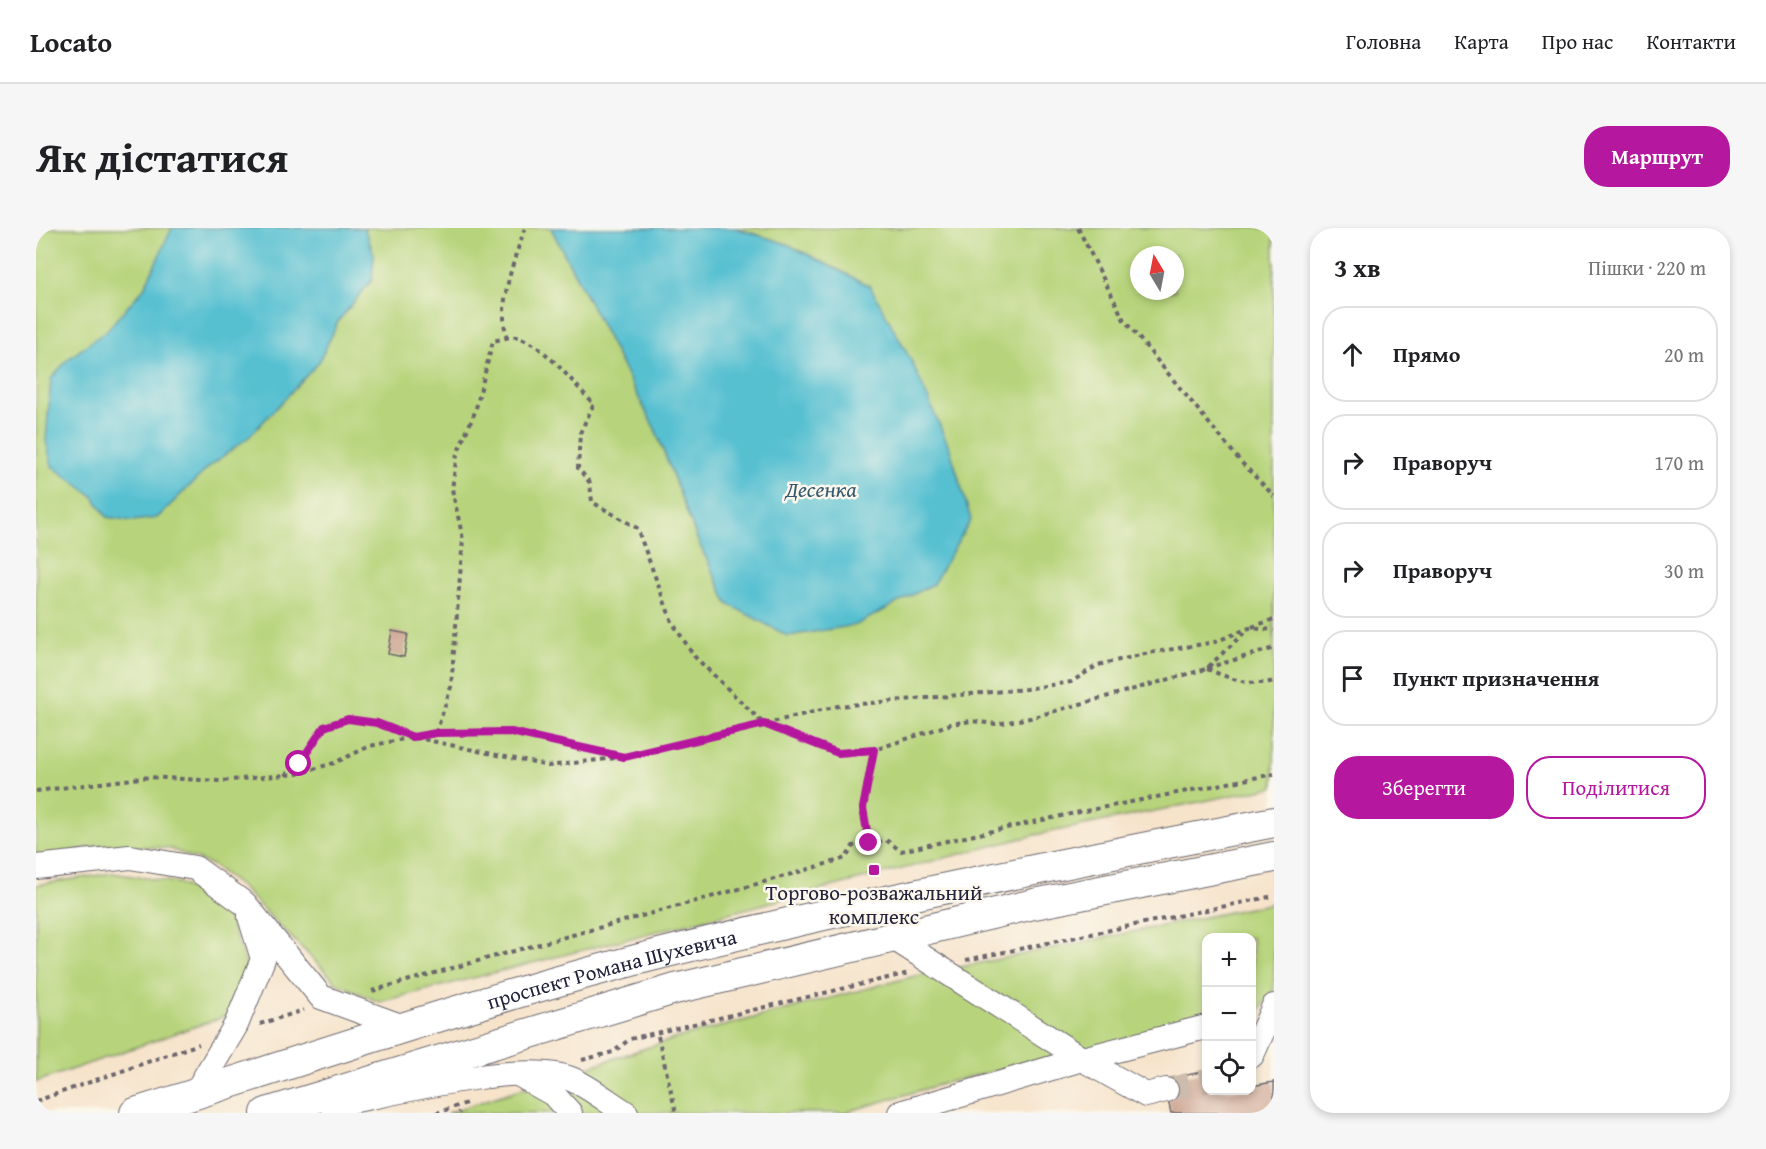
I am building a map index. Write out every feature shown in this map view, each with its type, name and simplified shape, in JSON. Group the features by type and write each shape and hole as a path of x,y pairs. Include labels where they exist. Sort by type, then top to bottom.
{"main road":[{"name":"проспект Романа Шухевича","path":"135,1113 406,1028 668,952 897,899 1274,822"},
{"name":"проспект Романа Шухевича","path":"266,1113 675,989 1034,904 1274,856"}],"lane":[{"path":"36,867 130,857 195,868 245,904 321,997 406,1028"},
{"path":"195,1094 232,1032 262,959 245,904"},
{"path":"892,937 1082,1059 1146,1095 1166,1090"},
{"path":"1256,1041 1266,1010"},
{"path":"900,1113 953,1105 1082,1059 1202,1028"},
{"path":"285,1113 516,1073 549,1073 571,1079 626,1113"},
{"path":"516,1073 553,1094 570,1113"}],"path":[{"path":"507,338 503,326 510,272 525,228"},
{"path":"1078,228 1124,320 1241,462 1274,496"},
{"path":"436,733 450,687 463,539 452,489 458,454 475,412 493,341 516,337 551,356 573,384 594,404 580,433 578,468 590,483 592,502 637,528 672,622 694,656 764,724 838,753 874,750 951,724 971,721 996,724 1030,718 1274,648"},
{"path":"284,776 299,764 324,727 348,719 377,723 413,737 548,766 624,757 838,706 1026,689 1071,682 1098,665 1149,652 1215,642 1274,619"},
{"path":"1206,669 1249,628 1274,630"},
{"path":"1206,669 1245,682 1262,684 1274,681"},
{"path":"36,791 149,777 220,781 284,776 334,763 370,746 436,733 511,732 624,757"},
{"path":"870,846 863,808 874,750"},
{"path":"36,1101 232,1032 330,1002 740,890 846,858 852,846 870,846 886,840 901,851 1075,813 1274,774"},
{"path":"576,1061 613,1052 630,1039 937,966 1274,896"},
{"path":"658,1036 676,1113"},
{"path":"436,1113 481,1099"}],"green space":[{"path":"36,228 551,228 655,429 698,541 728,604 870,286 787,244 735,228 1274,228 1274,787 1035,835 379,1002 337,983 241,887 212,865 168,848 102,845 36,858"},
{"path":"112,873 179,883 224,908 247,966 234,1013 36,1082 36,885"},
{"path":"1274,903 1274,989 1258,1012 1256,1012 1256,933 1202,933 1202,1024 952,1081 843,1113 447,1113 677,1038 911,977"}],"water":[{"path":"172,228 364,228 374,254 372,280 339,320 319,362 250,436 210,466 157,518 132,521 107,517 93,496 52,466 46,441 51,379 67,360 107,330 144,288"},
{"name":"Десенка","path":"551,228 735,228 787,244 870,286 912,362 950,449 971,520 933,584 856,625 788,636 728,604 698,541 655,429"}],"building":[{"path":"392,631 408,634 404,657 388,654"},
{"path":"1202,1072 1202,1095 1256,1095 1256,1085 1274,1082 1274,1113 1171,1113 1164,1080"}],"tunnel":[{"path":"1166,1090 1202,1082"}],"place":[{"name":"Торгово-розважальний комплекс","path":"874,870"}],"route":[{"path":"299,764 308,747 324,727 348,719 377,723 413,737 436,733 511,732 624,757 764,724 838,753 874,750 863,808 869,843"}]}
